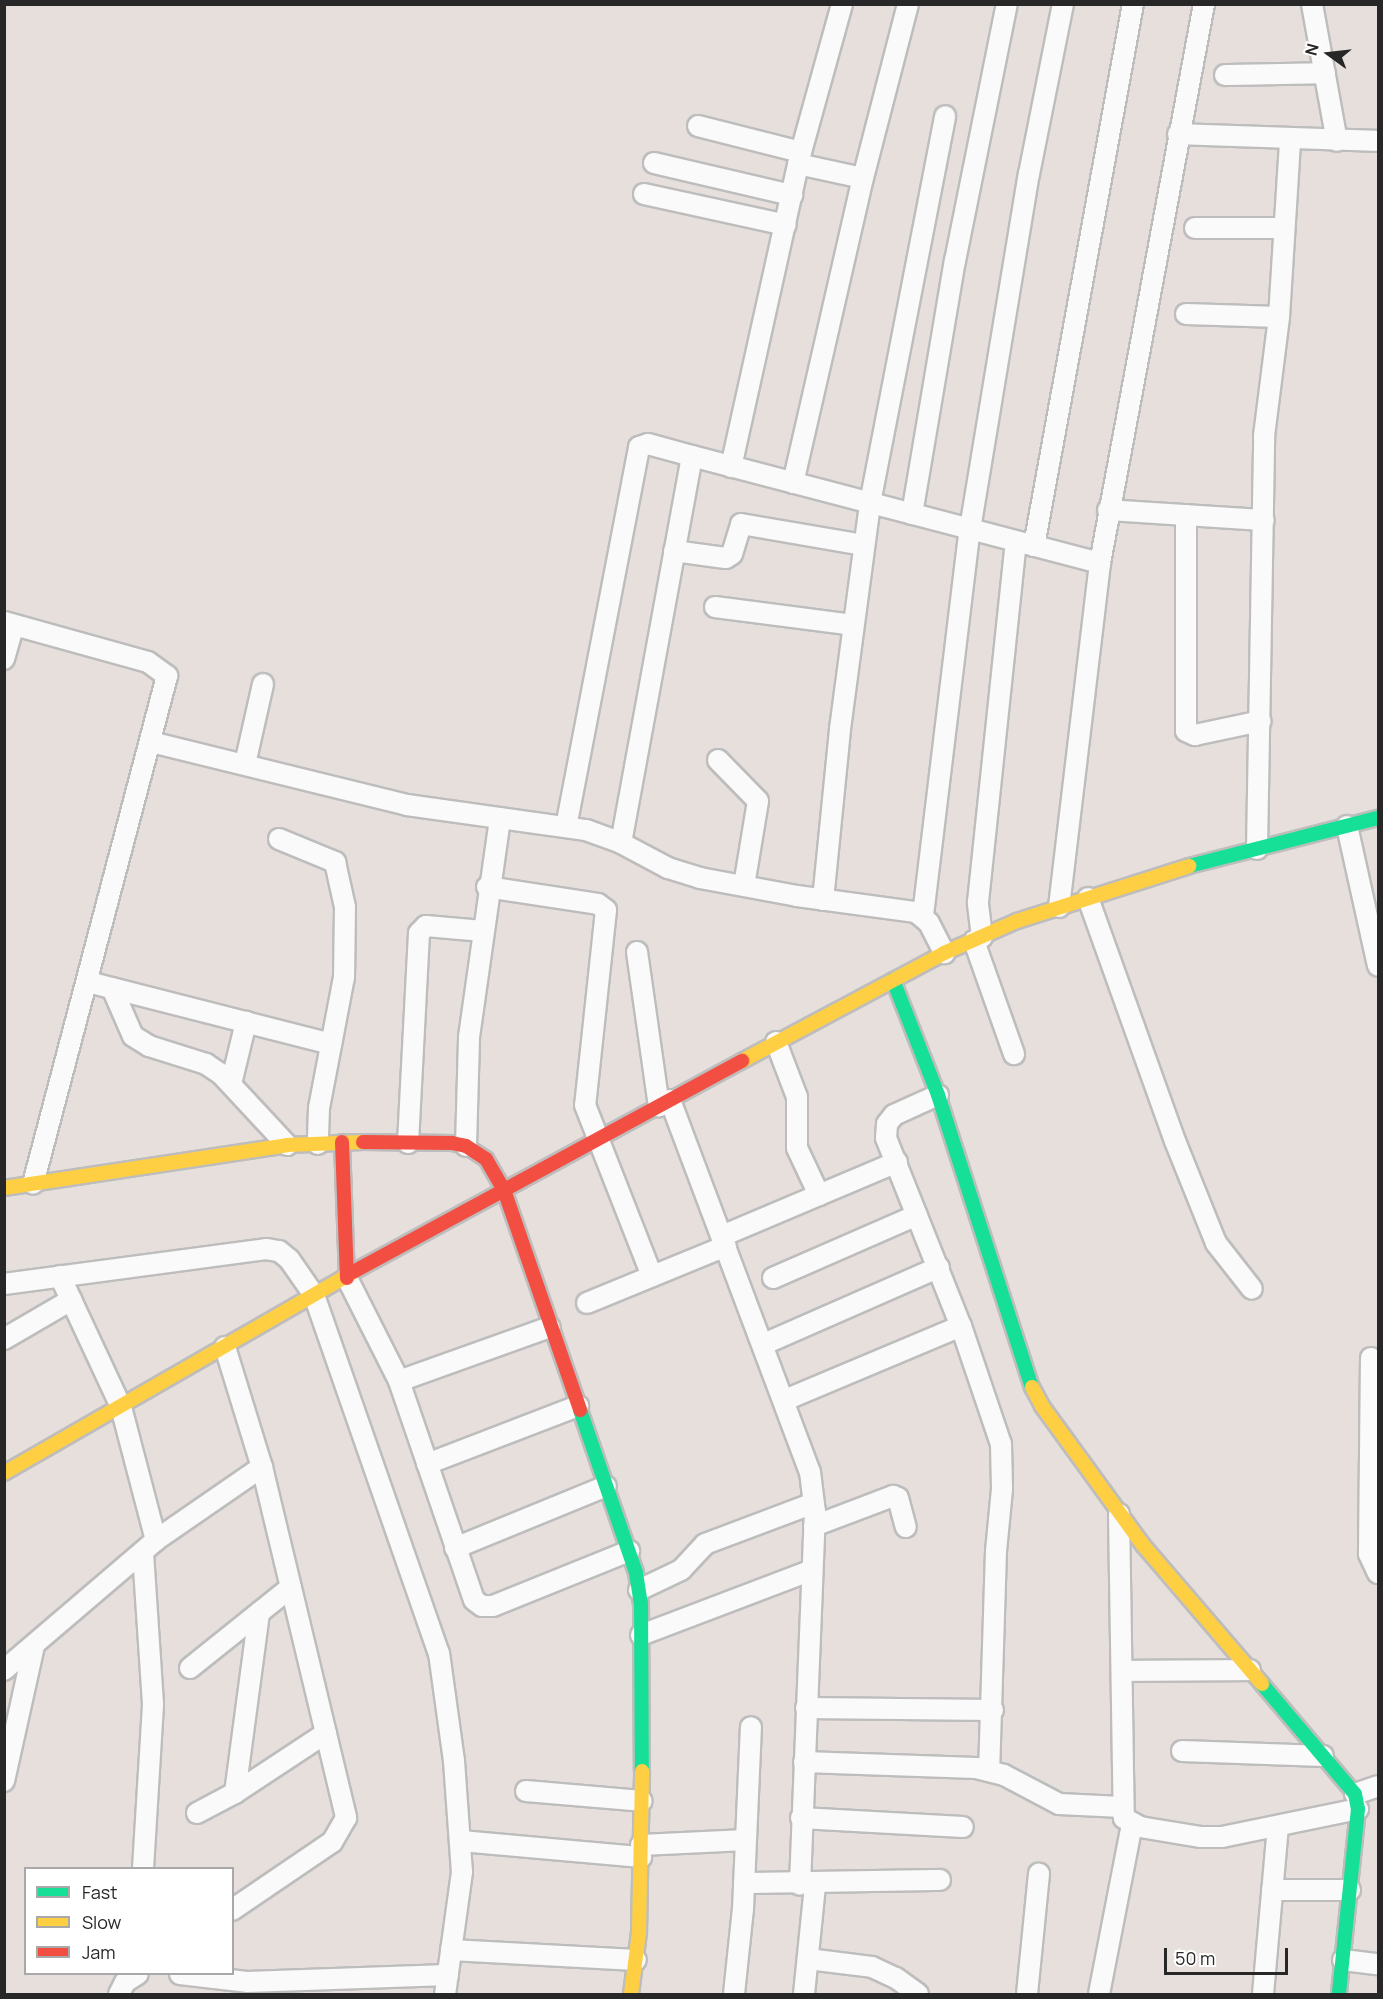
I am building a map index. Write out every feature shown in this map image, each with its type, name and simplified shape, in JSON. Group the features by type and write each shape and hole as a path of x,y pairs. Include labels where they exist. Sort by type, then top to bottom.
{"street":[{"path":"731,466 800,158 842,4"},
{"path":"793,483 863,178 908,4"},
{"path":"912,514 955,261 1007,4"},
{"path":"944,953 923,915 970,530 1029,174 1063,4"},
{"path":"1014,1054 978,939 978,902 1025,544 1132,4"},
{"path":"1059,907 1108,510 1204,4"},
{"path":"1312,4 1337,141"},
{"path":"1225,75 1325,73"},
{"path":"823,900 853,625 870,503 945,116"},
{"path":"699,126 863,178"},
{"path":"1178,134 1290,140 1378,141"},
{"path":"1257,849 1261,721 1264,436 1279,316 1290,140"},
{"path":"654,163 792,195"},
{"path":"644,194 786,225"},
{"path":"1195,228 1284,228"},
{"path":"1186,314 1279,316"},
{"path":"566,828 639,447 648,444 1100,563"},
{"path":"621,843 692,456"},
{"path":"1108,510 1264,520"},
{"path":"1186,515 1186,730 1195,735 1261,721"},
{"path":"674,551 726,558 732,554 741,524 864,545"},
{"path":"715,607 853,625"},
{"path":"4,659 9,623 161,669 167,676 152,742 33,1184"},
{"path":"245,764 263,684"},
{"path":"152,742 407,805 566,828 621,843 676,871 744,886 923,915"},
{"path":"718,760 758,801 744,886"},
{"path":"466,1146 469,1037 487,887 500,818"},
{"path":"4,1473 314,1295 597,1139 944,953 1059,907 1257,849 1378,818"},
{"path":"1347,826 1378,966"},
{"path":"279,839 330,859 339,869 345,957 319,1108 318,1144"},
{"path":"487,887 598,904 606,910 584,1088 585,1105 652,1276"},
{"path":"1088,898 1171,1132 1216,1243 1252,1289"},
{"path":"408,1143 419,933 426,927 483,931"},
{"path":"637,952 664,1103 724,1241 802,1443 814,1503 801,1818 807,1885 808,1959 804,1995"},
{"path":"893,980 938,1095 1027,1376 1066,1444 1119,1514 1323,1756 1357,1801 1339,1995"},
{"path":"88,982 331,1044"},
{"path":"111,988 126,1023 140,1041 206,1064 231,1084 287,1145"},
{"path":"231,1084 246,1022"},
{"path":"776,1042 797,1097 797,1148 819,1195"},
{"path":"938,1095 894,1115 887,1124 886,1138 962,1326 1000,1444 1003,1465 996,1551 993,1710 989,1770"},
{"path":"342,1142 347,1278 399,1381 474,1600 482,1606 493,1605 629,1551"},
{"path":"4,1188 287,1145 342,1142 466,1146 486,1159 504,1190 629,1551 639,1590 642,1801 636,1960 631,1995"},
{"path":"587,1302 652,1276 819,1195 897,1162"},
{"path":"773,1278 917,1215"},
{"path":"4,1284 266,1249 279,1251 289,1259 314,1295 439,1653 461,1841 462,1872 445,1995"},
{"path":"764,1344 939,1267"},
{"path":"60,1276 121,1407 149,1546 153,1705 143,1867"},
{"path":"4,1339 71,1299"},
{"path":"785,1400 962,1326"},
{"path":"399,1381 550,1327"},
{"path":"225,1347 262,1467 346,1818 341,1832 332,1842 234,1909"},
{"path":"1371,1358 1369,1554 1378,1573"},
{"path":"427,1464 578,1406"},
{"path":"4,1670 149,1546 262,1467"},
{"path":"455,1548 606,1486"},
{"path":"814,1526 893,1496 898,1498 906,1527"},
{"path":"639,1590 681,1570 705,1544 814,1503"},
{"path":"1119,1514 1122,1807 1124,1818 1132,1824 1201,1837 1278,1827 1357,1801 1378,1786"},
{"path":"641,1635 812,1570"},
{"path":"190,1668 291,1587"},
{"path":"235,1793 259,1613"},
{"path":"4,1781 34,1646"},
{"path":"1122,1671 1250,1670"},
{"path":"806,1708 993,1710"},
{"path":"734,1995 744,1883 751,1727"},
{"path":"197,1813 235,1793 326,1733"},
{"path":"1182,1751 1323,1756"},
{"path":"804,1762 989,1770 1059,1804 1122,1807"},
{"path":"526,1791 642,1801"},
{"path":"801,1818 963,1827"},
{"path":"1099,1995 1132,1824"},
{"path":"1263,1995 1278,1827"},
{"path":"461,1841 641,1851 746,1840"},
{"path":"1027,1995 1039,1874"},
{"path":"744,1883 807,1885 940,1880"},
{"path":"1272,1890 1350,1890"},
{"path":"452,1950 636,1960"},
{"path":"808,1959 872,1967 912,1992"},
{"path":"1343,1960 1378,1964"},
{"path":"119,1995 125,1982 136,1975"},
{"path":"188,1975 286,1987 448,1975"}],"traffic: fast":[{"path":"1189,866 1378,818"},
{"path":"893,980 938,1095 1032,1387"},
{"path":"580,1410 636,1573 641,1603 642,1771"},
{"path":"1262,1684 1355,1794 1358,1809 1339,1994"}],"traffic: slow":[{"path":"742,1061 944,953 1017,921 1189,866"},
{"path":"4,1188 287,1145 363,1142"},
{"path":"4,1473 353,1272"},
{"path":"1032,1387 1042,1406 1143,1545 1262,1684"},
{"path":"631,1994 639,1932 642,1771"}],"traffic: jam":[{"path":"353,1272 742,1061"},
{"path":"342,1142 347,1278"},
{"path":"363,1142 452,1143 466,1146 486,1159 504,1190 580,1410"}]}
